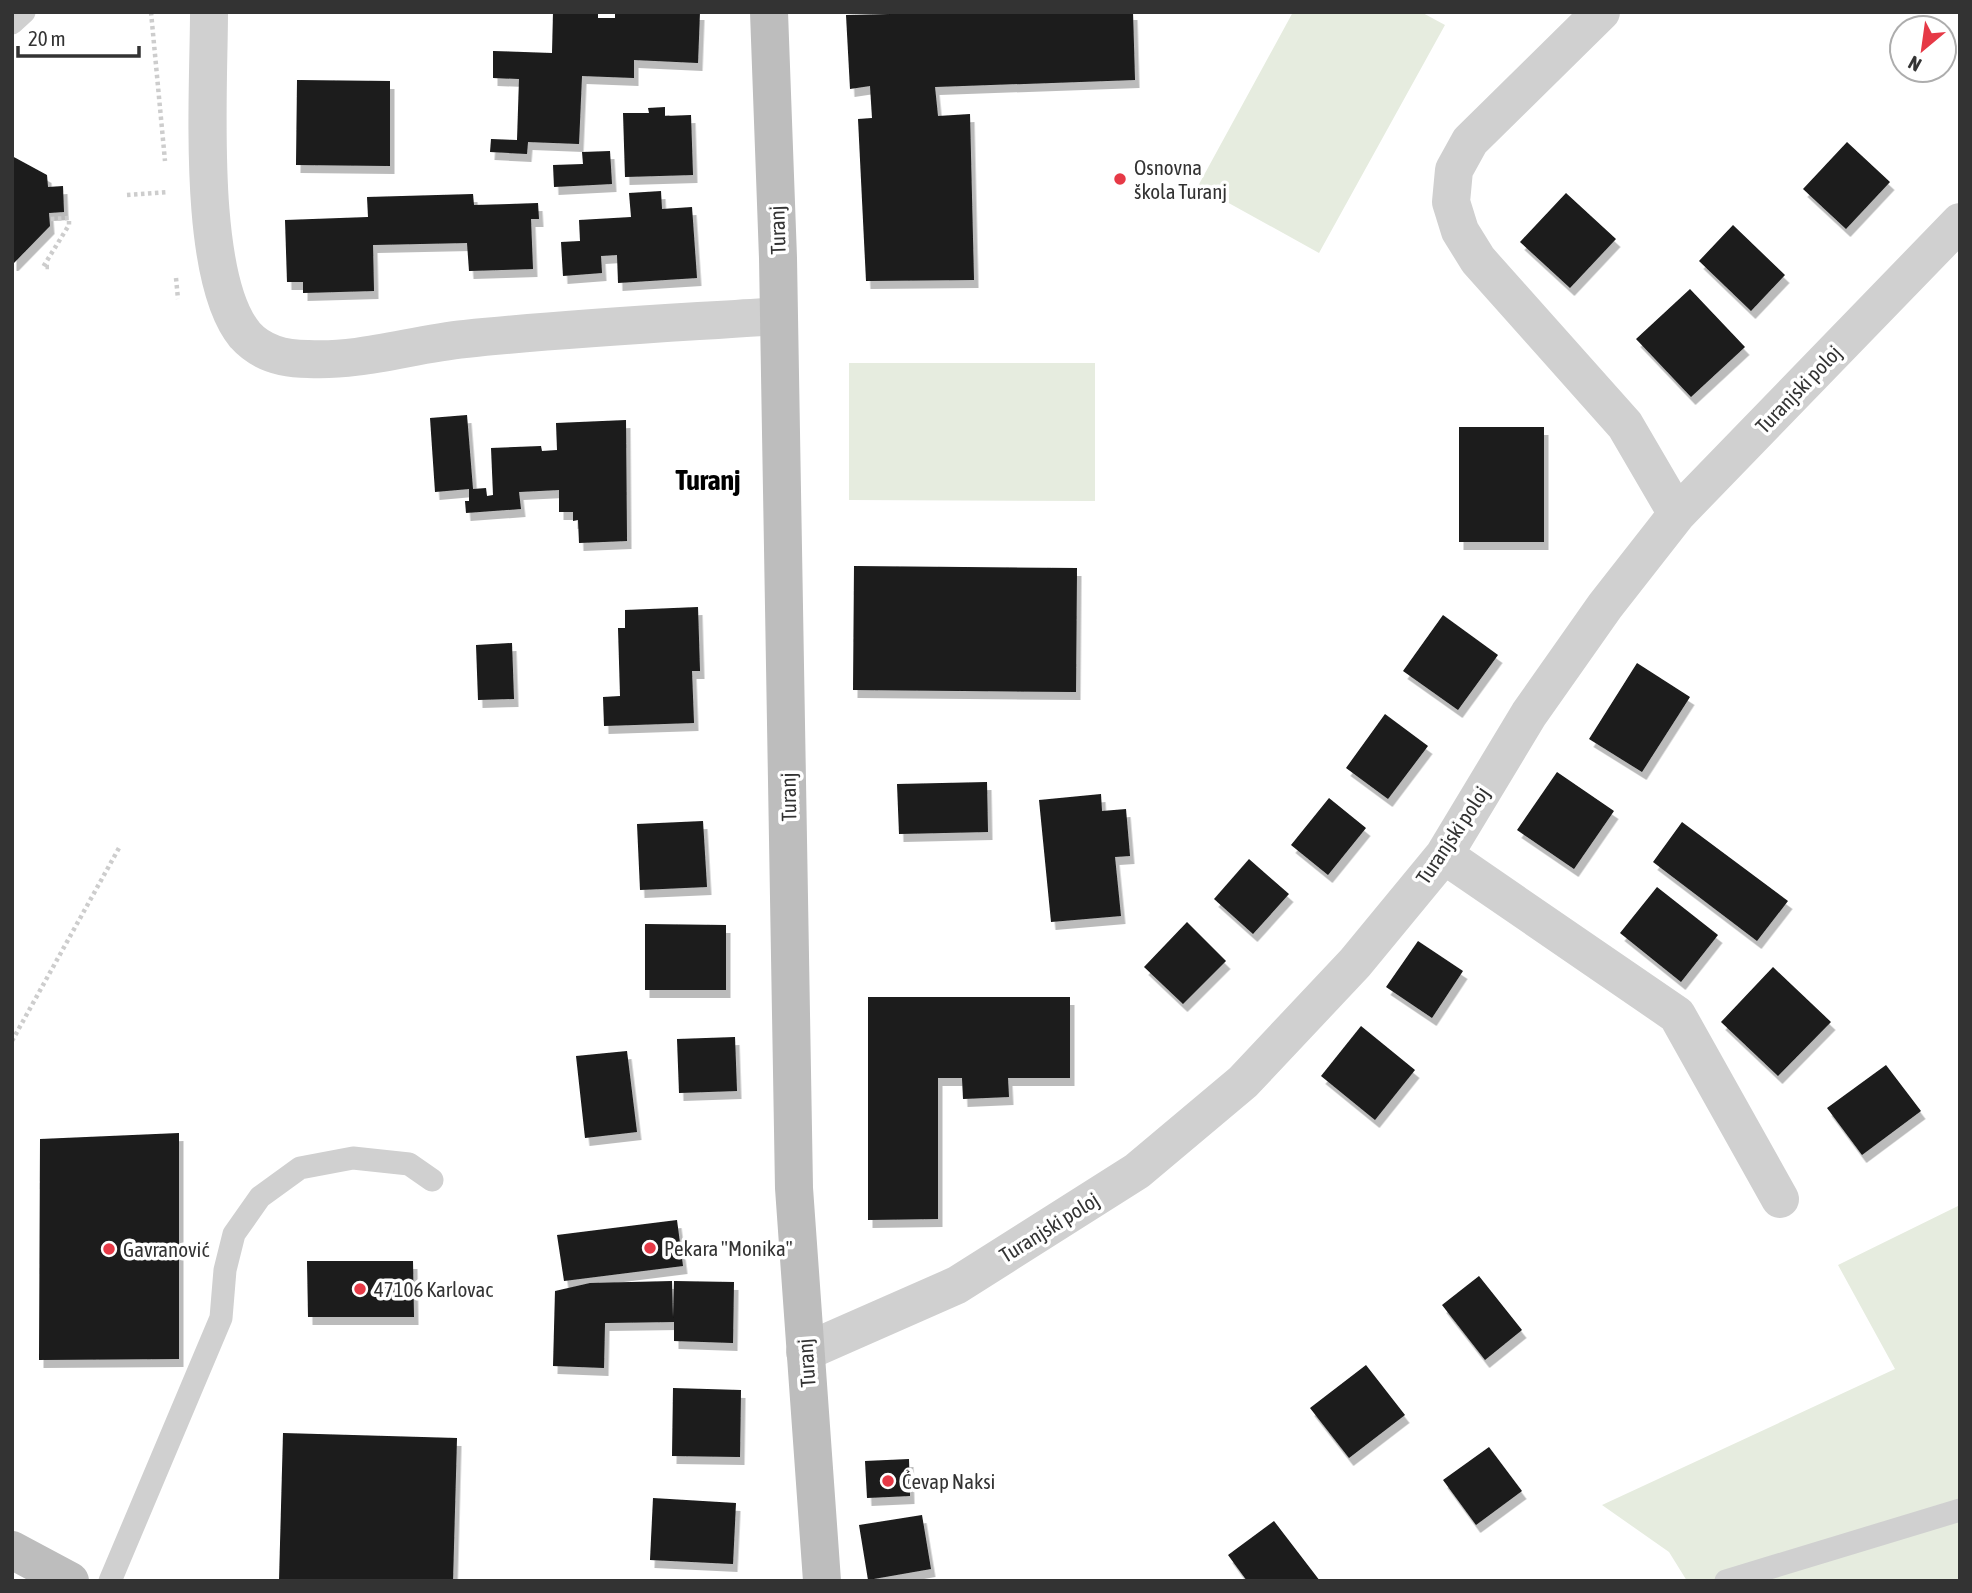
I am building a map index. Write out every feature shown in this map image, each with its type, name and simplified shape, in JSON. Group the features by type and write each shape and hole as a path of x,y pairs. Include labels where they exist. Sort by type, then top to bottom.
{"main road":[{"name":"Turanj","path":"769,12 778,316 794,1188 822,1581"},
{"path":"12,1550 70,1581"}],"street":[{"path":"209,12 209,188 215,256 229,304 245,335 261,348 282,357 335,360 464,339 778,316"},
{"path":"1584,18 1470,141 1454,170 1451,202 1460,231 1478,260 1625,425 1677,514"},
{"name":"Turanjski poloj","path":"806,1352 957,1285 1137,1171 1243,1082 1355,963 1444,855 1529,714 1605,606 1677,514 1960,222"},
{"path":"1444,855 1677,1015 1780,1199"}],"lane":[{"path":"12,23 24,12"},
{"path":"110,1581 221,1318 225,1270 234,1234 260,1196 300,1168 353,1158 410,1164 432,1180"},
{"path":"1726,1581 1960,1510"}],"path":[{"path":"127,195 168,192"},
{"path":"49,267 43,267 69,225 69,218 50,219"},
{"path":"12,1041 119,848"}],"shaded area":[{"path":"1293,12 1421,12 1445,25 1319,253 1198,186"},
{"path":"849,363 1095,363 1095,501 849,500"},
{"path":"1960,1205 1960,1581 1687,1581 1669,1552 1602,1505 1895,1369 1838,1265"}],"building":[{"path":"553,12 598,12 598,18 615,18 615,12 700,12 698,63 634,60 634,78 582,76 579,144 528,142 527,154 490,152 491,139 517,140 519,79 493,78 493,51 552,53"},
{"path":"1133,12 1135,80 935,87 938,116 970,114 974,280 866,281 858,119 872,118 870,86 850,89 846,15"},
{"path":"297,80 390,81 390,166 296,165"},
{"path":"665,107 665,116 691,115 693,175 625,177 623,113 649,113 648,108"},
{"path":"1847,142 1890,182 1846,229 1803,189"},
{"path":"610,151 612,184 554,187 553,165 583,164 582,152"},
{"path":"12,156 47,175 48,187 63,186 64,212 49,213 50,226 14,263 12,263"},
{"path":"661,191 662,209 692,207 697,278 618,283 617,255 601,256 602,273 563,276 561,242 580,241 579,220 631,217 629,193"},
{"path":"1566,193 1616,239 1570,288 1520,242"},
{"path":"473,194 474,205 538,203 539,219 531,219 533,269 469,271 467,243 373,245 374,291 303,293 303,282 287,282 285,220 368,217 367,197"},
{"path":"1733,225 1785,275 1751,311 1699,261"},
{"path":"1690,289 1745,347 1691,397 1636,339"},
{"path":"467,415 473,489 486,488 487,496 493,495 491,448 541,446 542,451 557,450 556,423 626,420 627,541 579,543 578,520 573,521 573,512 559,512 559,490 519,492 521,509 466,513 465,501 469,501 469,489 435,492 430,418"},
{"path":"1459,427 1544,427 1544,542 1459,542"},
{"path":"854,566 1077,568 1076,692 853,690"},
{"path":"698,607 700,671 692,671 694,723 604,726 603,697 620,696 618,628 625,628 625,610"},
{"path":"1443,615 1498,655 1458,710 1403,671"},
{"path":"512,643 514,699 478,700 476,645"},
{"path":"1637,663 1690,697 1642,772 1589,739"},
{"path":"1385,714 1428,746 1388,799 1346,768"},
{"path":"1557,772 1614,811 1574,869 1517,830"},
{"path":"987,782 988,832 899,834 897,784"},
{"path":"1101,794 1102,811 1126,809 1130,856 1115,857 1121,916 1051,922 1039,800"},
{"path":"1329,798 1366,828 1328,875 1291,845"},
{"path":"703,821 707,887 640,890 637,824"},
{"path":"1682,822 1788,901 1757,941 1653,862"},
{"path":"1249,859 1289,894 1253,934 1214,899"},
{"path":"1657,887 1718,935 1681,982 1620,933"},
{"path":"1187,922 1226,961 1183,1004 1144,967"},
{"path":"645,924 726,925 726,990 645,990"},
{"path":"1418,941 1463,971 1432,1018 1386,987"},
{"path":"1773,967 1831,1022 1778,1076 1721,1022"},
{"path":"868,997 1070,997 1070,1078 1008,1078 1009,1097 963,1099 962,1078 938,1078 938,1219 868,1220"},
{"path":"1361,1026 1415,1070 1375,1120 1321,1076"},
{"path":"735,1037 737,1091 679,1093 677,1039"},
{"path":"627,1051 637,1132 585,1138 576,1056"},
{"path":"1886,1065 1921,1111 1862,1155 1827,1108"},
{"name":"Gavranović","path":"179,1133 179,1359 39,1360 40,1139"},
{"path":"677,1220 683,1266 564,1281 557,1235"},
{"name":"47106 Karlovac","path":"307,1261 413,1261 414,1317 308,1317"},
{"path":"1479,1276 1522,1330 1485,1360 1442,1305"},
{"path":"672,1281 673,1318 674,1281 734,1282 733,1343 674,1341 674,1322 605,1323 604,1368 553,1366 555,1291 590,1283"},
{"path":"1366,1365 1405,1415 1349,1458 1310,1408"},
{"path":"673,1388 741,1390 740,1457 672,1456"},
{"path":"283,1433 457,1438 453,1581 279,1581"},
{"path":"1489,1447 1522,1491 1476,1525 1443,1480"},
{"path":"909,1459 910,1496 867,1498 865,1461"},
{"path":"653,1498 736,1503 733,1564 650,1560"},
{"path":"922,1515 931,1569 868,1580 859,1525"},
{"path":"1274,1521 1320,1581 1247,1581 1228,1555"}],"place":[{"name":"Osnovna škola Turanj","path":"1120,179"},
{"name":"Pekara \"Monika\"","path":"650,1248"},
{"name":"Gavranović","path":"109,1249"},
{"name":"47106 Karlovac","path":"360,1289"},
{"name":"Ćevap Naksi","path":"888,1481"}],"district":[{"name":"Turanj","path":"708,480"}]}
